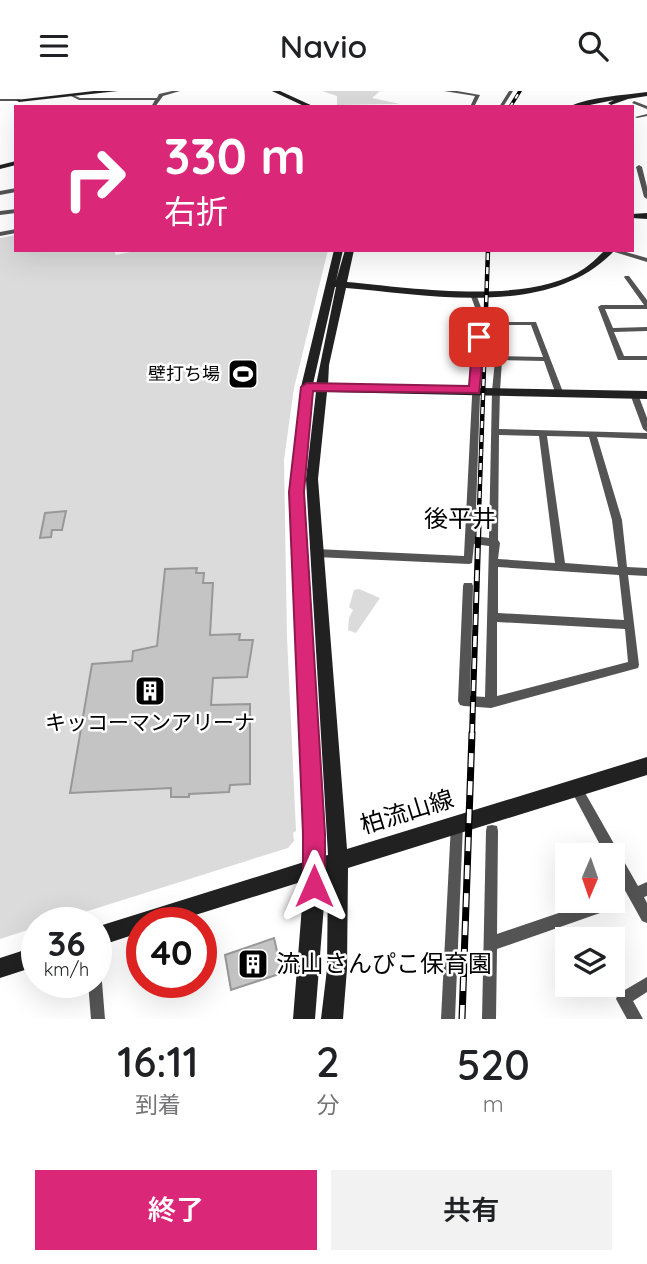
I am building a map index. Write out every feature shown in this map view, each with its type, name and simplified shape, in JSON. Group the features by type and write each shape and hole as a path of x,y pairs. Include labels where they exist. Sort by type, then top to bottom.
{"street":[{"path":"0,100 115,91"},
{"path":"73,96 79,99 157,99 178,91"},
{"path":"275,91 307,105"},
{"path":"446,91 478,95 473,105"},
{"path":"607,105 620,99 647,94"},
{"path":"579,105 611,97 620,99"},
{"path":"153,105 157,99"},
{"path":"640,105 647,101"},
{"path":"634,102 647,108"},
{"path":"637,117 647,115"},
{"path":"635,166 647,167"},
{"path":"635,166 645,181 647,197"},
{"path":"618,252 644,259 647,250"},
{"path":"337,284 339,252"},
{"path":"304,1019 311,957 314,868 297,492 314,388 337,284 349,252"},
{"path":"337,284 473,294 519,292 564,283 587,272 609,252"},
{"path":"627,277 647,306 601,307 621,358 647,358"},
{"path":"636,287 647,287"},
{"path":"316,552 469,560 479,337 479,310 473,294"},
{"path":"491,703 496,391 502,323 534,323 559,392"},
{"path":"610,330 647,329"},
{"path":"479,337 502,338"},
{"path":"500,358 546,359"},
{"path":"314,388 647,395"},
{"path":"314,388 312,479 338,861 337,968 332,1019"},
{"path":"634,394 647,429"},
{"path":"497,432 647,436"},
{"path":"543,434 560,566"},
{"path":"468,586 464,701 491,703 634,664 617,520 592,435"},
{"path":"469,539 495,543"},
{"path":"495,563 647,572"},
{"path":"494,617 630,625"},
{"name":"柏流山線","path":"190,907 647,766"},
{"path":"576,788 641,891 647,916"},
{"path":"448,1019 457,824"},
{"path":"489,1019 492,831"},
{"path":"490,944 580,913"},
{"path":"0,968 21,961"},
{"path":"636,1019 623,999 647,984"},
{"path":"96,998 98,1019"}],"shaded area":[{"path":"322,91 380,91 372,98 400,104 337,105 337,96"},
{"path":"14,235 14,252 115,252 116,255 130,252 328,252 294,388 284,460 287,637 296,831 293,833 294,841 288,848 101,907 21,907 21,932 0,939 0,238"},
{"path":"359,589 380,598 356,633 348,630 353,610 349,607 354,590"}],"building":[{"path":"66,511 62,530 52,530 51,537 40,538 45,513"},
{"name":"キッコーマンアリーナ","path":"197,568 196,573 204,573 203,583 213,583 210,635 240,634 239,640 253,640 247,677 213,678 211,705 250,704 250,784 230,785 229,792 189,794 189,797 171,797 171,788 70,793 92,664 132,661 133,651 157,646 165,569"},
{"name":"流山さんぴこ保育園","path":"274,938 282,973 231,990 225,955"}],"railway":[{"path":"511,105 520,91"},
{"path":"479,512 488,252"},
{"path":"472,735 479,510"},
{"path":"462,1019 472,733"}],"place":[{"name":"壁打ち場","path":"243,374"},
{"name":"キッコーマンアリーナ","path":"150,691"},
{"name":"流山さんぴこ保育園","path":"253,964"}],"district":[{"name":"後平井","path":"460,519"}],"route":[{"path":"314,886 314,834 297,492 307,387 475,390 479,337"}]}
